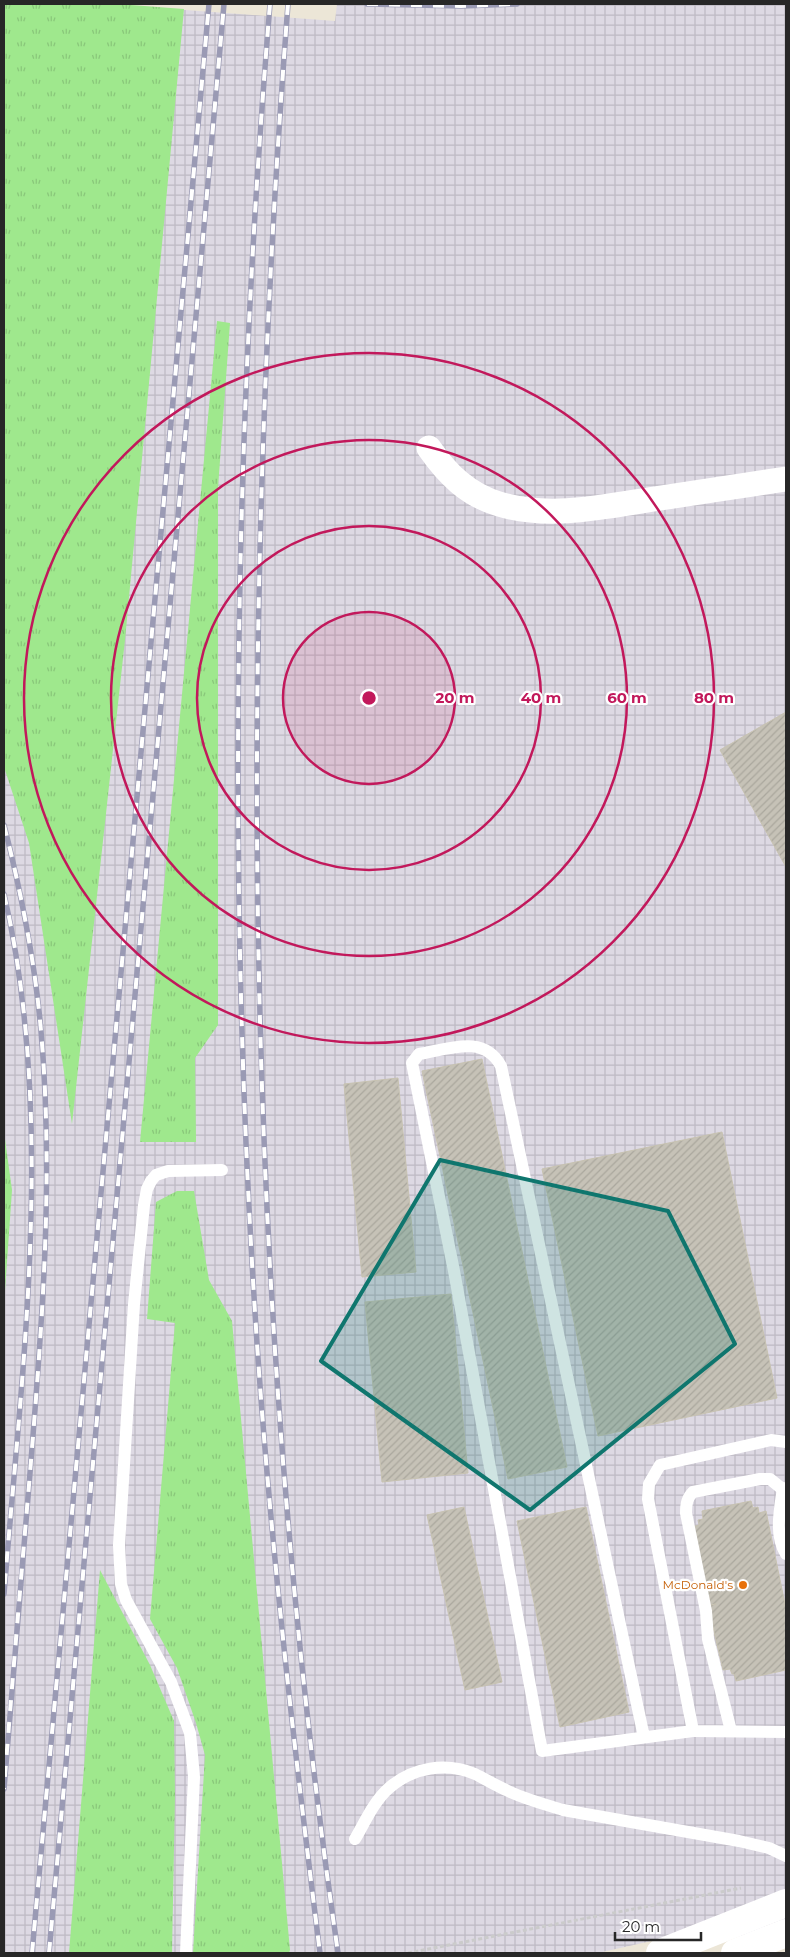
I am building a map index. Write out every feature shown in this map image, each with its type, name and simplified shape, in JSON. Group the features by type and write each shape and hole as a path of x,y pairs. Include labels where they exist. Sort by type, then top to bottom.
{"main road":[{"path":"660,1953 786,1903"},
{"path":"735,1953 786,1933"}],"street":[{"path":"429,448 442,467 458,483 476,495 497,504 521,510 545,512 606,506 786,479"}],"lane":[{"path":"644,1737 501,1066 496,1056 488,1050 475,1045 419,1054 412,1063 454,1271 542,1751 693,1731 786,1732"},
{"path":"186,1953 194,1777 190,1733 171,1682 126,1600 121,1584 119,1545 134,1304 147,1189 156,1175 168,1171 222,1170"},
{"path":"693,1731 648,1499 648,1484 660,1465 771,1440 786,1442"},
{"path":"731,1731 708,1639 706,1611 686,1513 688,1497 693,1492 760,1479 770,1479 784,1490 779,1520 780,1540 786,1554"},
{"path":"355,1839 376,1803 388,1788 406,1776 435,1767 455,1768 536,1802 564,1810 739,1840 768,1848 786,1856"}],"path":[{"path":"408,1953 741,1888"}],"highlighted area":[{"path":"440,1160 668,1211 735,1344 530,1510 321,1361"}],"shaded area":[{"path":"4,4 104,4 335,21 337,4 786,4 786,1938 678,1935 598,1953 4,1953"}],"green space":[{"path":"4,4 118,4 184,9 125,640 72,1124 29,843 4,767"},
{"path":"217,321 230,323 218,488 218,1025 195,1058 196,1142 140,1142"},
{"path":"4,1132 12,1190 4,1305"},
{"path":"177,1191 194,1191 209,1280 232,1321 289,1953 193,1953 205,1755 177,1668 150,1619 175,1323 147,1319 156,1202"},
{"path":"100,1570 150,1665 174,1721 175,1795 172,1953 69,1953"}],"building":[{"path":"786,712 786,867 720,750"},
{"path":"482,1059 567,1467 508,1479 422,1071"},
{"path":"398,1078 416,1272 362,1277 344,1084"},
{"path":"722,1132 777,1398 598,1436 542,1169"},
{"path":"451,1294 468,1473 382,1482 365,1302"},
{"name":"McDonald's","path":"751,1501 753,1508 758,1507 759,1513 766,1511 786,1609 786,1670 736,1681 730,1669 723,1670 706,1606 716,1604 708,1605 692,1527 699,1525 698,1520 703,1519 702,1511"},
{"path":"464,1507 502,1682 465,1690 427,1515"},
{"path":"586,1507 629,1712 560,1727 517,1521"}],"railway":[{"path":"32,1953 209,4"},
{"path":"49,1953 224,4"},
{"path":"270,4 248,342 242,511 238,680 238,850 242,1019 248,1189 258,1358 270,1507 285,1656 320,1953"},
{"path":"288,4 272,248 262,492 257,736 259,980 268,1224 284,1468 307,1711 338,1953"},
{"path":"367,4 461,6 517,4"},
{"path":"4,825 22,901 35,979 45,1086 46,1142 45,1252 39,1363 4,1789"},
{"path":"4,894 20,979 28,1066 32,1154 26,1332 4,1594"}],"place":[{"name":"McDonald's","path":"743,1585"}]}
